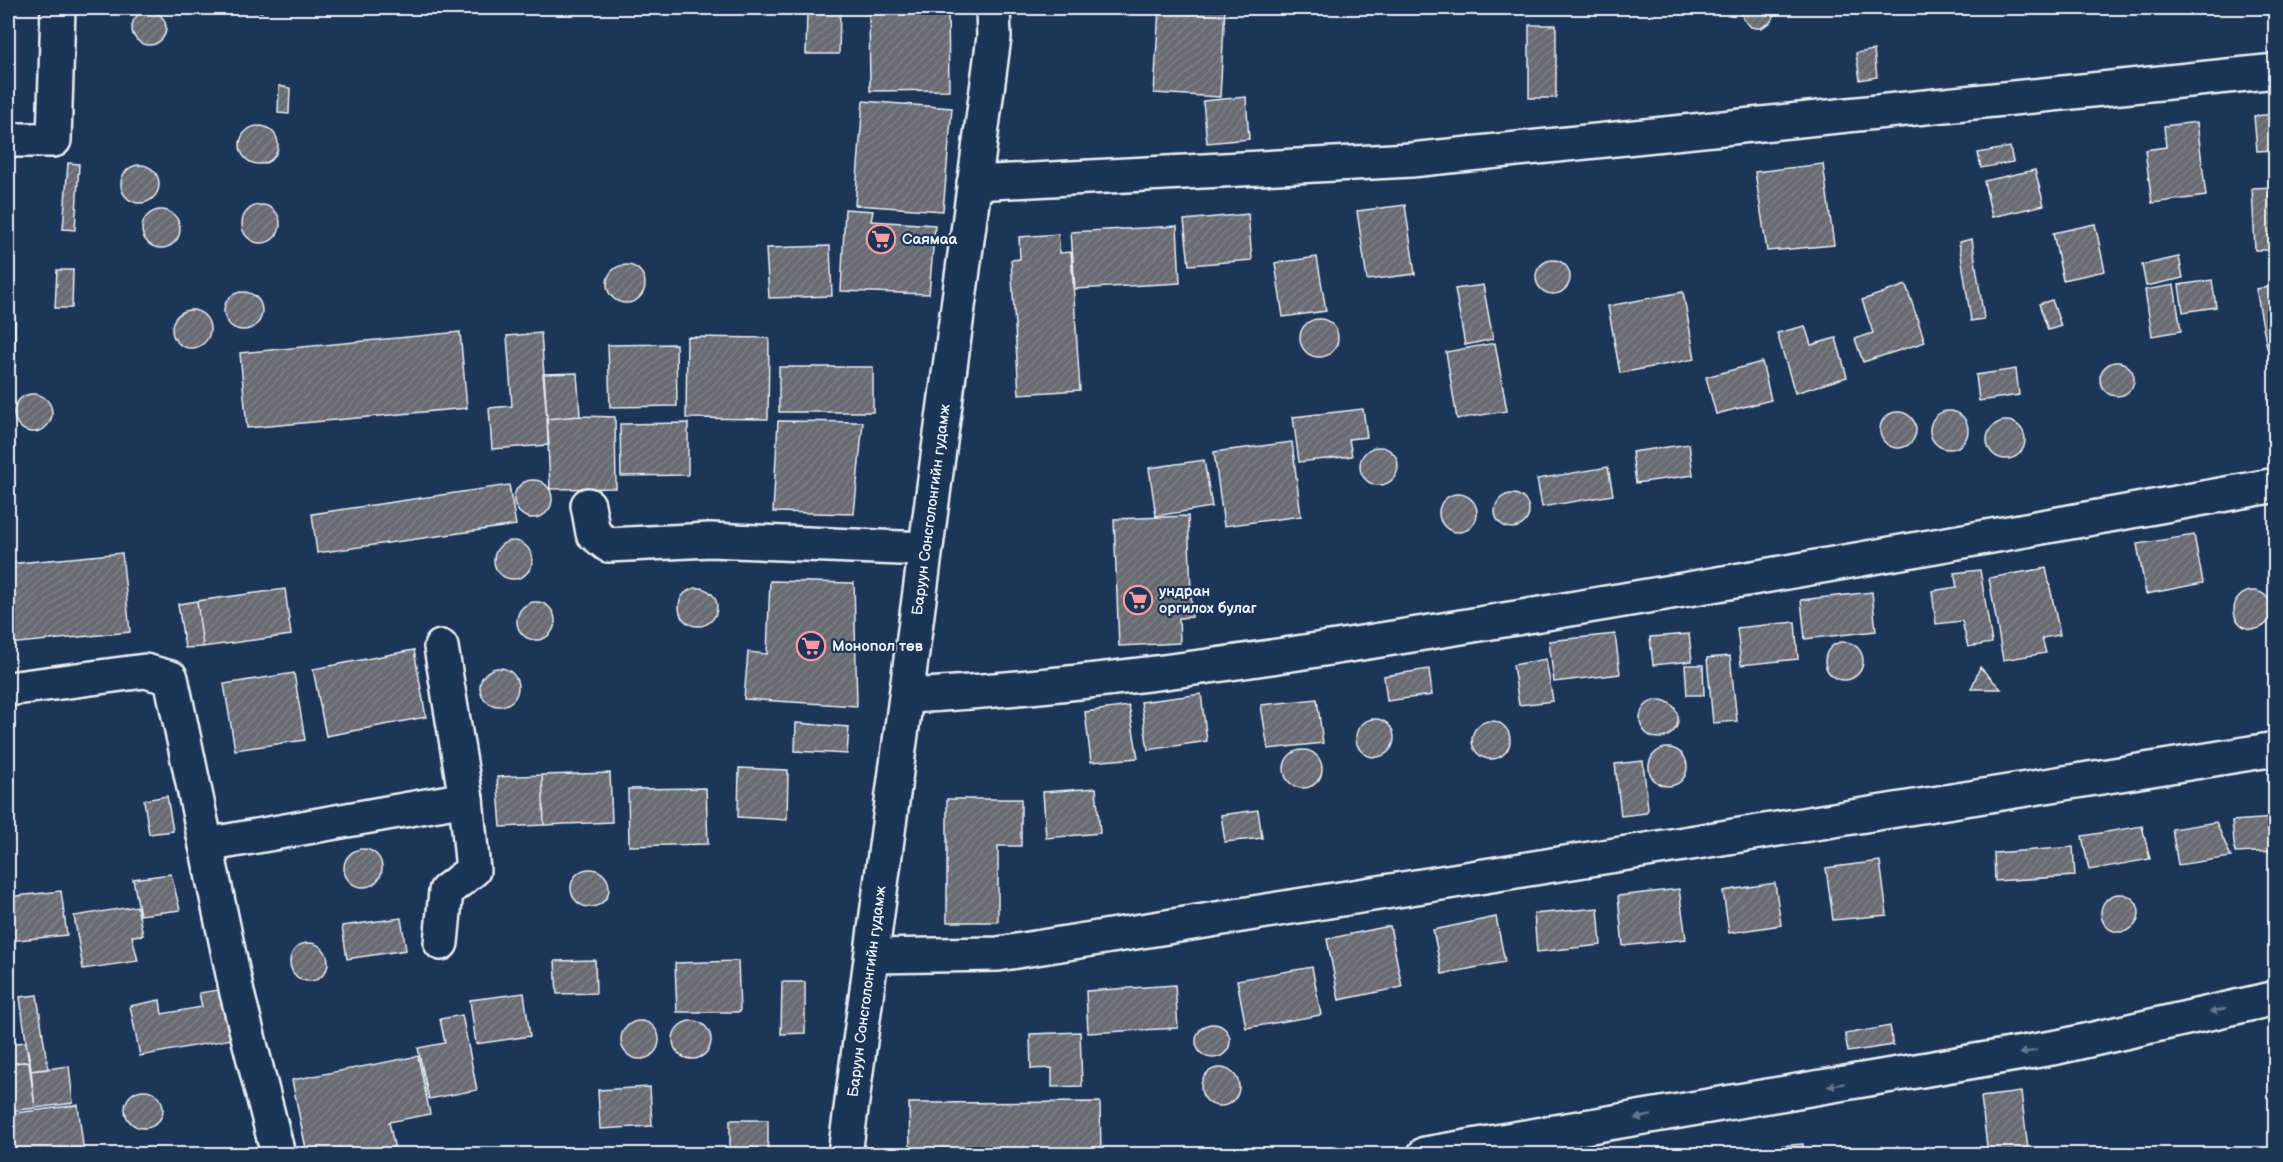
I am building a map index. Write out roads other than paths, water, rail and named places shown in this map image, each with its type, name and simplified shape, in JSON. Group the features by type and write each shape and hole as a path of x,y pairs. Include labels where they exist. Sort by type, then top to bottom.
{"street":[{"path":"8,140 54,140 58,8"},
{"name":"Баруун Сонсголонгийн гудамж","path":"845,1155 994,37 993,8"},
{"path":"974,183 1411,160 2276,71"},
{"path":"907,696 982,692 1284,656 1820,568 2276,485"},
{"path":"588,505 592,533 608,545 710,540 925,549"},
{"path":"441,648 466,799 473,870 446,891 441,943"},
{"path":"8,689 145,671 171,678 237,993 278,1155"},
{"path":"872,956 998,954 2276,749"},
{"path":"206,845 466,799"},
{"path":"1425,1155 2058,1047 2276,998"}],"place":[{"name":"Саямаа","path":"881,239"},
{"name":"ундран оргилох булаг","path":"1138,600"},
{"name":"Монопол төв","path":"811,646"}]}
